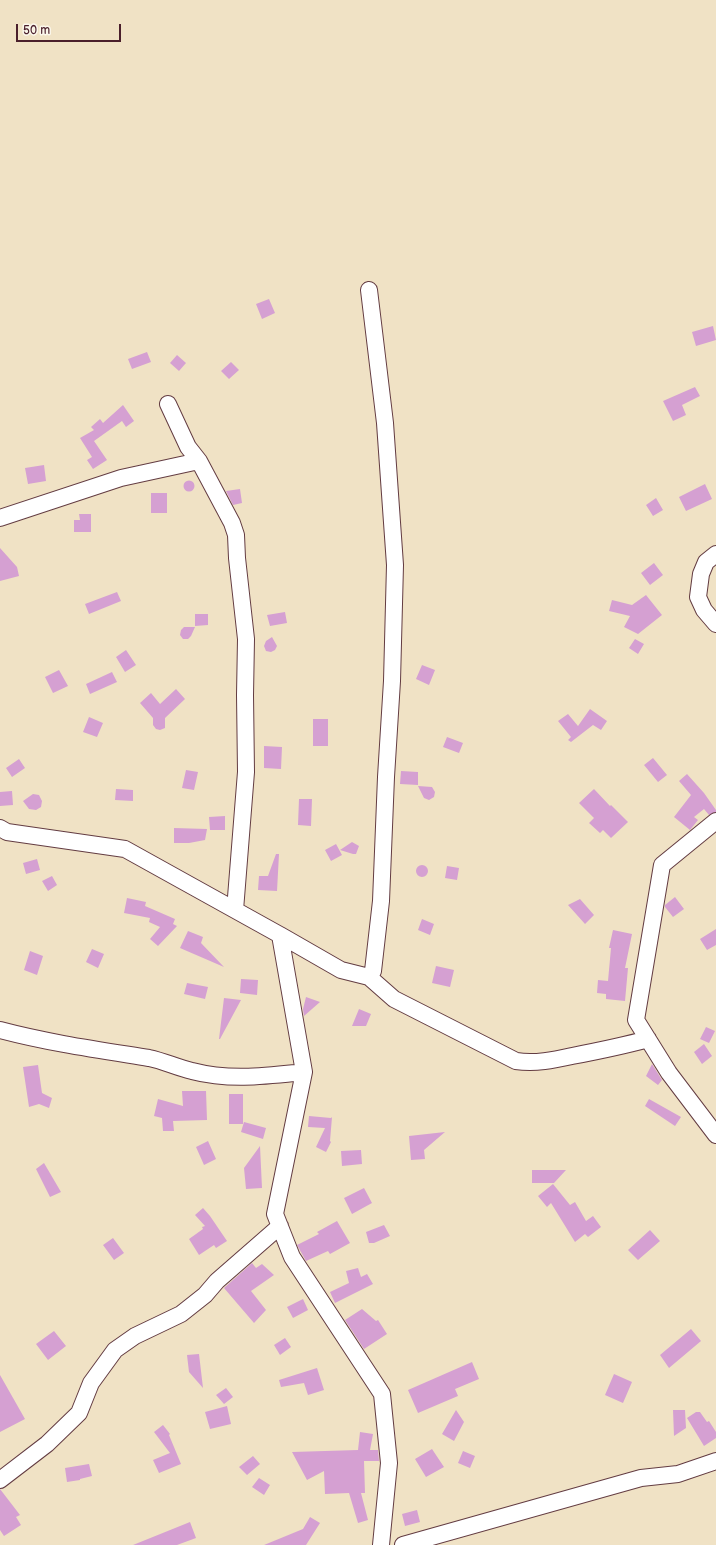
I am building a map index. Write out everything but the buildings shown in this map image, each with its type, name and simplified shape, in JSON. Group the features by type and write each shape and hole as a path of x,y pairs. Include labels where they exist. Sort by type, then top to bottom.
{"street":[{"path":"369,290 385,423 395,565 392,681 381,901 373,971 369,977"},
{"path":"168,404 188,447 199,461 232,523 236,535 237,558 246,639 246,772 235,910"},
{"path":"0,518 121,478 199,461"},
{"path":"716,554 706,562 701,574 698,597 704,610 716,624"},
{"path":"716,821 662,865 636,1020 669,1073 716,1135"},
{"path":"0,828 7,832 125,849 341,970 369,977 394,999 516,1061 527,1063 545,1061 604,1050 648,1039"},
{"path":"280,935 304,1072 276,1214 292,1257 382,1394 389,1463 381,1545"},
{"path":"0,1030 81,1048 160,1060 192,1071 228,1077 247,1078 304,1072"},
{"path":"0,1480 47,1444 79,1413 92,1383 114,1350 135,1336 181,1314 205,1295 217,1281 280,1226"},
{"path":"403,1545 641,1478 678,1474 716,1462"}]}
